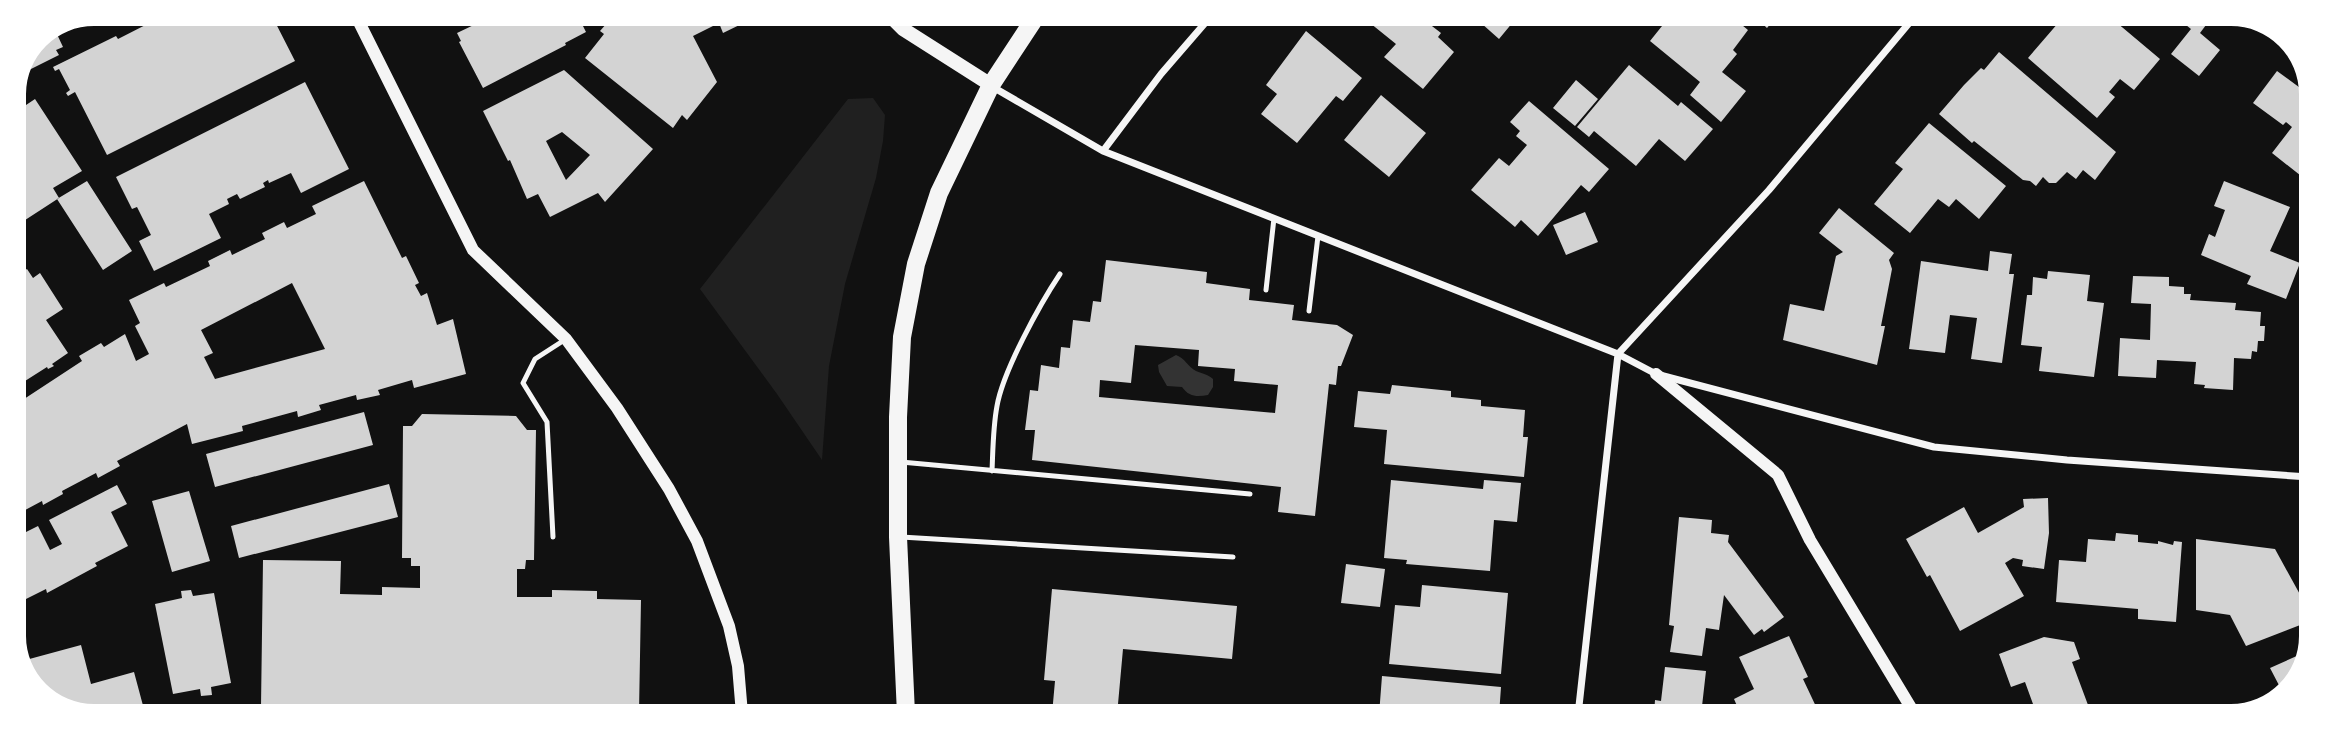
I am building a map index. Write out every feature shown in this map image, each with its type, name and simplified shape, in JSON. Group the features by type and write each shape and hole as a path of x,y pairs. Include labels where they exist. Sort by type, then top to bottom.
{"main road":[{"path":"901,26 990,85"},
{"path":"906,704 898,537 902,337 916,264 939,193 990,85 1030,26"}],"street":[{"path":"361,26 473,250 566,339 617,408 669,489 696,541 729,626 738,666 742,704"},
{"path":"1103,151 1161,74 1202,26"},
{"path":"1579,704 1618,354 1769,190 1907,26"},
{"path":"990,85 1103,151 1618,354 1656,374 1778,475 1810,540 1909,704"},
{"path":"1656,374 1934,447 2067,460 2299,476"}],"lane":[{"path":"1266,290 1274,218"},
{"path":"1309,311 1318,236"},
{"path":"992,471 994,426 1002,388 1060,274"},
{"path":"553,537 547,422 523,383 535,359 566,339"},
{"path":"898,461 1250,494"},
{"path":"898,537 1233,557"}],"shaded area":[{"path":"873,98 885,115 883,141 876,178 845,284 829,366 822,460 700,289 848,99"},
{"path":"1176,355 1193,369 1213,379 1213,387 1208,395 1194,395 1187,393 1182,387 1167,386 1158,365"}],"building":[{"path":"143,26 277,26 295,61 107,155 75,92 68,96 66,93 70,90 59,69 55,71 53,67 116,36 118,39"},
{"path":"472,26 583,26 586,32 483,88 457,33"},
{"path":"604,26 713,26 693,36 717,82 687,120 682,115 673,128 585,58 604,34 600,31"},
{"path":"720,26 737,26 723,33"},
{"path":"1374,26 1432,26 1441,33 1438,37 1454,52 1423,89 1384,57 1396,44"},
{"path":"1484,26 1510,26 1499,39"},
{"path":"1662,26 1743,26 1748,30 1733,50 1737,54 1722,72 1746,91 1721,122 1690,95 1700,82 1650,41"},
{"path":"2056,26 2121,26 2160,59 2134,90 2120,79 2109,92 2115,97 2097,118 2028,58"},
{"path":"2187,26 2205,26 2200,33 2220,50 2199,76 2171,54 2191,29"},
{"path":"1306,31 1362,78 1343,101 1336,96 1297,143 1261,114 1277,94 1266,85"},
{"path":"58,37 63,47 56,50 59,55 31,69 46,46"},
{"path":"1999,52 2116,152 2095,180 2083,170 2076,179 2067,172 2056,183 2049,183 2043,177 2036,186 2023,180 1974,141 1972,143 1939,114 1964,85 1981,68 1984,70"},
{"path":"1629,65 1678,106 1681,102 1713,129 1685,161 1659,139 1636,166 1594,131 1589,137 1577,127"},
{"path":"564,70 653,149 605,202 598,193 550,217 538,194 527,199 510,160 508,161 483,111","holes":["562,132 590,155 566,180 546,141"]},
{"path":"2277,71 2298,87 2299,174 2272,153 2292,127 2286,122 2283,125 2253,103"},
{"path":"1576,80 1598,99 1575,126 1553,108"},
{"path":"305,82 349,169 301,193 291,173 269,183 268,180 263,183 265,187 240,199 237,194 227,199 229,204 209,214 221,238 154,271 139,241 151,235 137,207 132,209 116,177"},
{"path":"1381,95 1426,133 1389,177 1344,140"},
{"path":"35,99 82,171 53,188 59,198 26,219 26,105"},
{"path":"1529,101 1609,169 1589,192 1581,185 1538,236 1521,220 1515,227 1471,190 1499,158 1509,166 1527,145 1516,136 1520,131 1510,122"},
{"path":"1929,123 2006,186 1979,219 1956,199 1949,207 1938,199 1910,233 1874,204 1903,169 1895,163"},
{"path":"87,181 132,251 103,270 57,199"},
{"path":"364,181 402,258 406,256 419,283 415,285 421,296 427,293 437,325 453,319 466,374 414,388 412,380 378,390 380,395 357,400 356,395 319,405 321,410 298,417 297,411 242,426 243,431 192,444 187,424 117,461 120,466 98,478 96,473 62,491 63,494 43,505 42,501 26,510 26,398 82,361 79,356 101,343 104,347 125,334 136,361 149,354 135,326 140,323 129,300 164,283 166,287 210,266 208,261 230,250 232,255 265,239 262,233 284,222 287,228 316,214 312,206","holes":["292,283 325,349 215,379 204,357 213,353 201,330"]},
{"path":"2224,181 2290,207 2270,251 2299,263 2286,299 2247,284 2251,276 2201,255 2209,234 2215,237 2225,210 2214,206"},
{"path":"1839,208 1894,253 1889,260 1892,269 1877,365 1783,340 1790,304 1824,311 1836,256 1843,252 1819,233"},
{"path":"1585,212 1598,242 1566,255 1553,225"},
{"path":"1990,251 2012,254 2009,274 2014,274 2002,363 1971,359 1977,318 1950,315 1945,353 1909,349 1921,261 1988,271"},
{"path":"1106,260 1207,272 1206,283 1250,289 1249,300 1294,305 1292,320 1337,325 1353,335 1341,366 1338,366 1336,385 1329,384 1315,516 1278,512 1281,487 1032,460 1035,430 1025,430 1030,390 1038,391 1041,365 1059,368 1061,347 1070,348 1073,320 1090,322 1093,301 1101,302","holes":["1135,345 1199,350 1198,366 1235,369 1234,381 1278,385 1275,413 1099,397 1100,380 1131,383"]},
{"path":"26,270 33,278 40,273 63,309 46,320 68,353 52,364 54,366 48,369 47,367 26,380"},
{"path":"2048,271 2090,275 2087,301 2104,303 2094,377 2039,371 2042,347 2021,345 2027,295 2032,295 2033,277 2047,279"},
{"path":"2133,276 2169,277 2169,286 2184,287 2184,294 2191,294 2190,300 2236,303 2235,310 2261,312 2260,326 2265,326 2264,341 2258,341 2257,352 2252,351 2251,359 2234,358 2233,390 2204,388 2205,385 2194,384 2196,362 2157,360 2156,378 2118,376 2120,338 2150,340 2151,304 2131,303"},
{"path":"1392,385 1451,391 1451,397 1481,400 1481,406 1525,410 1523,437 1528,437 1524,477 1384,464 1387,430 1354,427 1358,391 1390,394"},
{"path":"364,412 373,445 215,487 206,454"},
{"path":"422,414 516,416 527,430 536,430 534,560 526,560 525,569 517,569 517,597 552,597 552,590 597,591 597,599 641,600 639,704 261,704 263,560 341,561 340,594 382,595 382,587 420,588 420,566 411,566 411,558 402,558 403,426 412,426"},
{"path":"1391,480 1483,489 1484,480 1521,483 1517,522 1494,520 1490,571 1406,564 1407,560 1384,558"},
{"path":"389,484 398,517 239,558 231,526"},
{"path":"117,485 127,504 111,512 128,546 47,593 46,589 26,599 26,532 38,526 50,550 62,544 49,520"},
{"path":"189,491 210,561 172,572 152,501"},
{"path":"2048,498 2049,533 2044,569 2022,566 2023,560 2013,558 2005,563 2024,596 1960,631 1930,575 1927,577 1906,539 1964,507 1978,533 2024,507 2023,499"},
{"path":"1679,517 1712,520 1711,533 1729,535 1728,542 1784,617 1764,632 1762,629 1754,635 1724,595 1719,630 1706,628 1702,656 1670,652 1674,626 1669,625"},
{"path":"2116,533 2138,535 2138,542 2158,544 2158,541 2173,545 2174,541 2182,542 2176,622 2138,619 2138,609 2056,602 2059,560 2086,562 2088,539 2115,541"},
{"path":"2196,539 2275,549 2299,593 2299,625 2246,646 2230,615 2196,610"},
{"path":"1346,564 1385,569 1380,607 1341,603"},
{"path":"1422,585 1508,593 1501,674 1389,664 1395,605 1420,607"},
{"path":"1052,589 1237,606 1232,659 1123,649 1118,704 1053,704 1055,681 1044,680"},
{"path":"191,590 193,596 214,593 231,683 211,687 212,695 201,696 200,689 173,694 155,604 182,598 181,591"},
{"path":"1789,636 1808,677 1803,679 1815,704 1736,704 1734,699 1754,689 1739,657"},
{"path":"2044,637 2074,642 2080,659 2072,662 2088,704 2033,704 2025,682 2011,687 1999,654"},
{"path":"81,645 91,684 134,672 143,704 94,704 64,697 46,684 30,659"},
{"path":"2295,657 2278,684 2270,668"},
{"path":"1665,667 1706,671 1702,704 1655,704 1655,700 1661,701"},
{"path":"1382,676 1501,687 1500,704 1380,704"}]}
